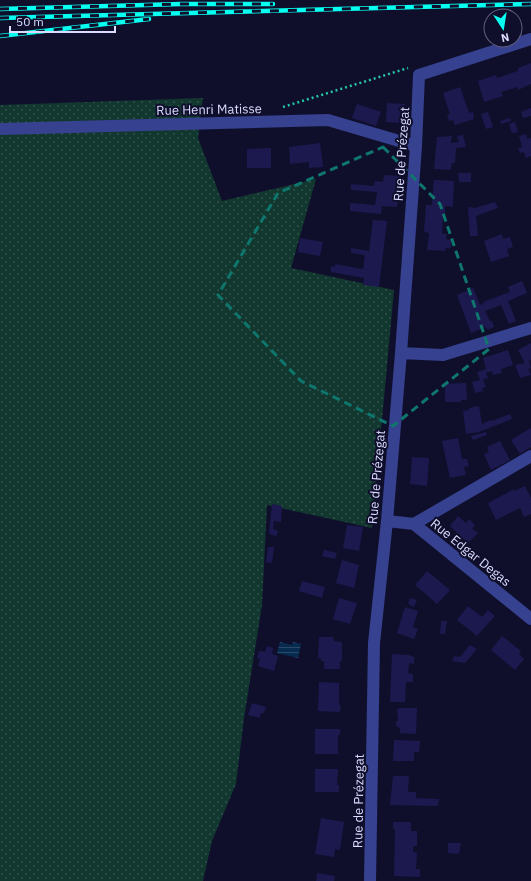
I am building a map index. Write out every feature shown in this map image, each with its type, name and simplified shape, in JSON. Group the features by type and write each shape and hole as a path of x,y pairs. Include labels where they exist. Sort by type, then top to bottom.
{"street":[{"path":"417,70 531,39"},
{"name":"Rue de Prézegat","path":"370,881 374,643 387,521 401,352 416,146 417,70"},
{"name":"Rue Henri Matisse","path":"0,129 328,120 416,146"},
{"path":"401,352 443,355 531,328"},
{"path":"414,524 531,456"},
{"name":"Rue Edgar Degas","path":"387,521 414,524 531,619"}],"path":[{"path":"279,108 417,70"}],"highlighted area":[{"path":"383,147 440,204 489,349 393,426 301,381 218,295 278,193"}],"green space":[{"path":"203,98 198,138 222,201 316,179 291,268 394,290 372,528 267,505 262,605 244,718 236,784 212,841 203,881 0,881 0,105"}],"water":[{"path":"280,642 292,645 293,642 301,644 298,658 277,653"}],"building":[{"path":"531,63 531,84 518,90 518,87 501,92 503,96 484,102 478,81 496,75 497,78 518,71 518,68"},
{"path":"460,87 469,113 473,112 474,119 455,125 453,120 449,121 447,115 450,114 443,93"},
{"path":"387,103 405,104 404,123 386,122"},
{"path":"357,104 381,112 376,126 352,118"},
{"path":"531,108 531,116 523,118 521,112"},
{"path":"488,112 493,127 486,129 481,114"},
{"path":"510,118 511,121 501,124 500,121"},
{"path":"515,122 518,132 512,133 509,124"},
{"path":"526,134 527,139 531,138 531,156 526,158 524,152 520,153 518,148 522,147 519,136"},
{"path":"463,135 466,147 456,148 455,163 452,163 451,170 434,169 437,137 452,136 451,143 459,142 457,136"},
{"path":"320,143 323,167 309,168 309,162 290,164 289,147"},
{"path":"271,148 271,168 247,168 247,149"},
{"path":"458,173 471,173 471,182 459,182"},
{"path":"384,175 400,176 397,207 382,206 381,214 350,211 350,203 375,205 377,192 351,190 351,184 374,186 375,181 383,182"},
{"path":"434,180 454,181 453,207 445,206 445,215 443,215 442,234 447,234 446,239 451,240 451,248 446,248 445,251 427,250 429,233 424,232 426,205 432,205"},
{"path":"495,202 498,208 476,216 478,236 470,236 468,207 475,208"},
{"path":"373,220 387,221 379,287 363,285 364,278 331,272 331,266 335,267 335,264 363,269 365,255 351,253 351,248 369,251"},
{"path":"502,234 503,239 510,237 513,247 507,249 509,256 491,262 484,241"},
{"path":"300,238 323,242 320,256 298,252"},
{"path":"522,281 527,293 508,301 516,321 509,324 501,305 485,311 494,327 487,330 486,327 471,333 457,295 473,288 480,305 484,303 483,302 510,292 508,287"},
{"path":"531,343 531,360 529,361 531,368 528,369 531,375 520,378 515,365 525,363 518,350"},
{"path":"508,350 513,365 501,369 502,373 493,375 492,371 486,373 488,378 483,379 486,387 482,388 483,391 475,393 472,382 480,380 477,372 486,369 483,358"},
{"path":"466,383 467,400 461,400 461,402 445,402 445,384"},
{"path":"479,406 482,424 510,414 512,419 479,432 466,434 463,411"},
{"path":"531,428 531,447 520,454 511,440"},
{"path":"486,432 487,435 473,440 471,436"},
{"path":"458,438 462,459 467,459 469,466 464,467 466,475 450,478 442,441"},
{"path":"500,441 510,460 491,470 484,454 489,452 487,447"},
{"path":"412,457 429,458 427,486 410,484"},
{"path":"525,486 531,498 531,514 524,517 520,508 496,520 488,503 514,489 514,491"},
{"path":"272,504 282,506 281,522 274,521 273,529 278,531 276,536 269,534"},
{"path":"458,516 466,523 469,519 475,525 472,529 478,533 468,543 450,526"},
{"path":"347,525 363,527 359,551 343,548"},
{"path":"268,547 274,547 272,563 266,562"},
{"path":"324,550 337,553 335,559 322,556"},
{"path":"342,560 359,565 354,588 336,583"},
{"path":"427,571 450,590 437,604 415,585"},
{"path":"302,581 325,587 322,598 299,591"},
{"path":"339,598 357,603 350,624 333,619"},
{"path":"410,598 417,600 414,607 408,604"},
{"path":"468,606 482,617 488,610 495,616 477,636 457,620"},
{"path":"405,607 418,611 413,627 418,629 414,639 397,633"},
{"path":"441,621 447,621 445,634 440,634"},
{"path":"502,636 521,651 519,654 524,659 515,670 491,650"},
{"path":"319,637 333,637 334,641 342,642 342,661 340,661 340,669 324,669 324,661 321,661 321,658 318,658"},
{"path":"470,645 477,649 465,663 452,661 454,656 460,657"},
{"path":"267,646 273,648 272,654 278,656 274,671 258,666 260,659 257,658 259,651 265,652"},
{"path":"392,654 409,655 414,657 414,664 409,663 408,673 413,674 413,682 406,682 405,702 390,702"},
{"path":"319,682 339,683 339,705 341,705 340,712 318,711"},
{"path":"252,703 266,707 264,713 261,713 260,718 248,715"},
{"path":"399,708 417,708 416,734 400,733 400,728 396,726 396,722 398,720 397,710"},
{"path":"315,729 340,729 340,735 338,735 338,754 315,754"},
{"path":"394,740 420,741 419,752 414,752 414,761 393,761"},
{"path":"315,769 338,769 337,785 339,785 339,792 315,792"},
{"path":"393,776 409,776 408,792 416,792 416,798 439,799 438,806 390,805"},
{"path":"321,818 344,822 340,850 335,849 334,857 315,854"},
{"path":"393,822 411,822 411,831 417,831 417,846 413,846 413,852 417,853 416,869 420,869 420,877 394,876 395,829 393,829"},
{"path":"448,843 461,843 459,854 448,853"},
{"path":"317,873 335,876 334,881 316,881"}],"railway":[{"path":"0,9 181,4 273,4"},
{"path":"0,18 531,4"},
{"path":"0,36 149,19"}]}
